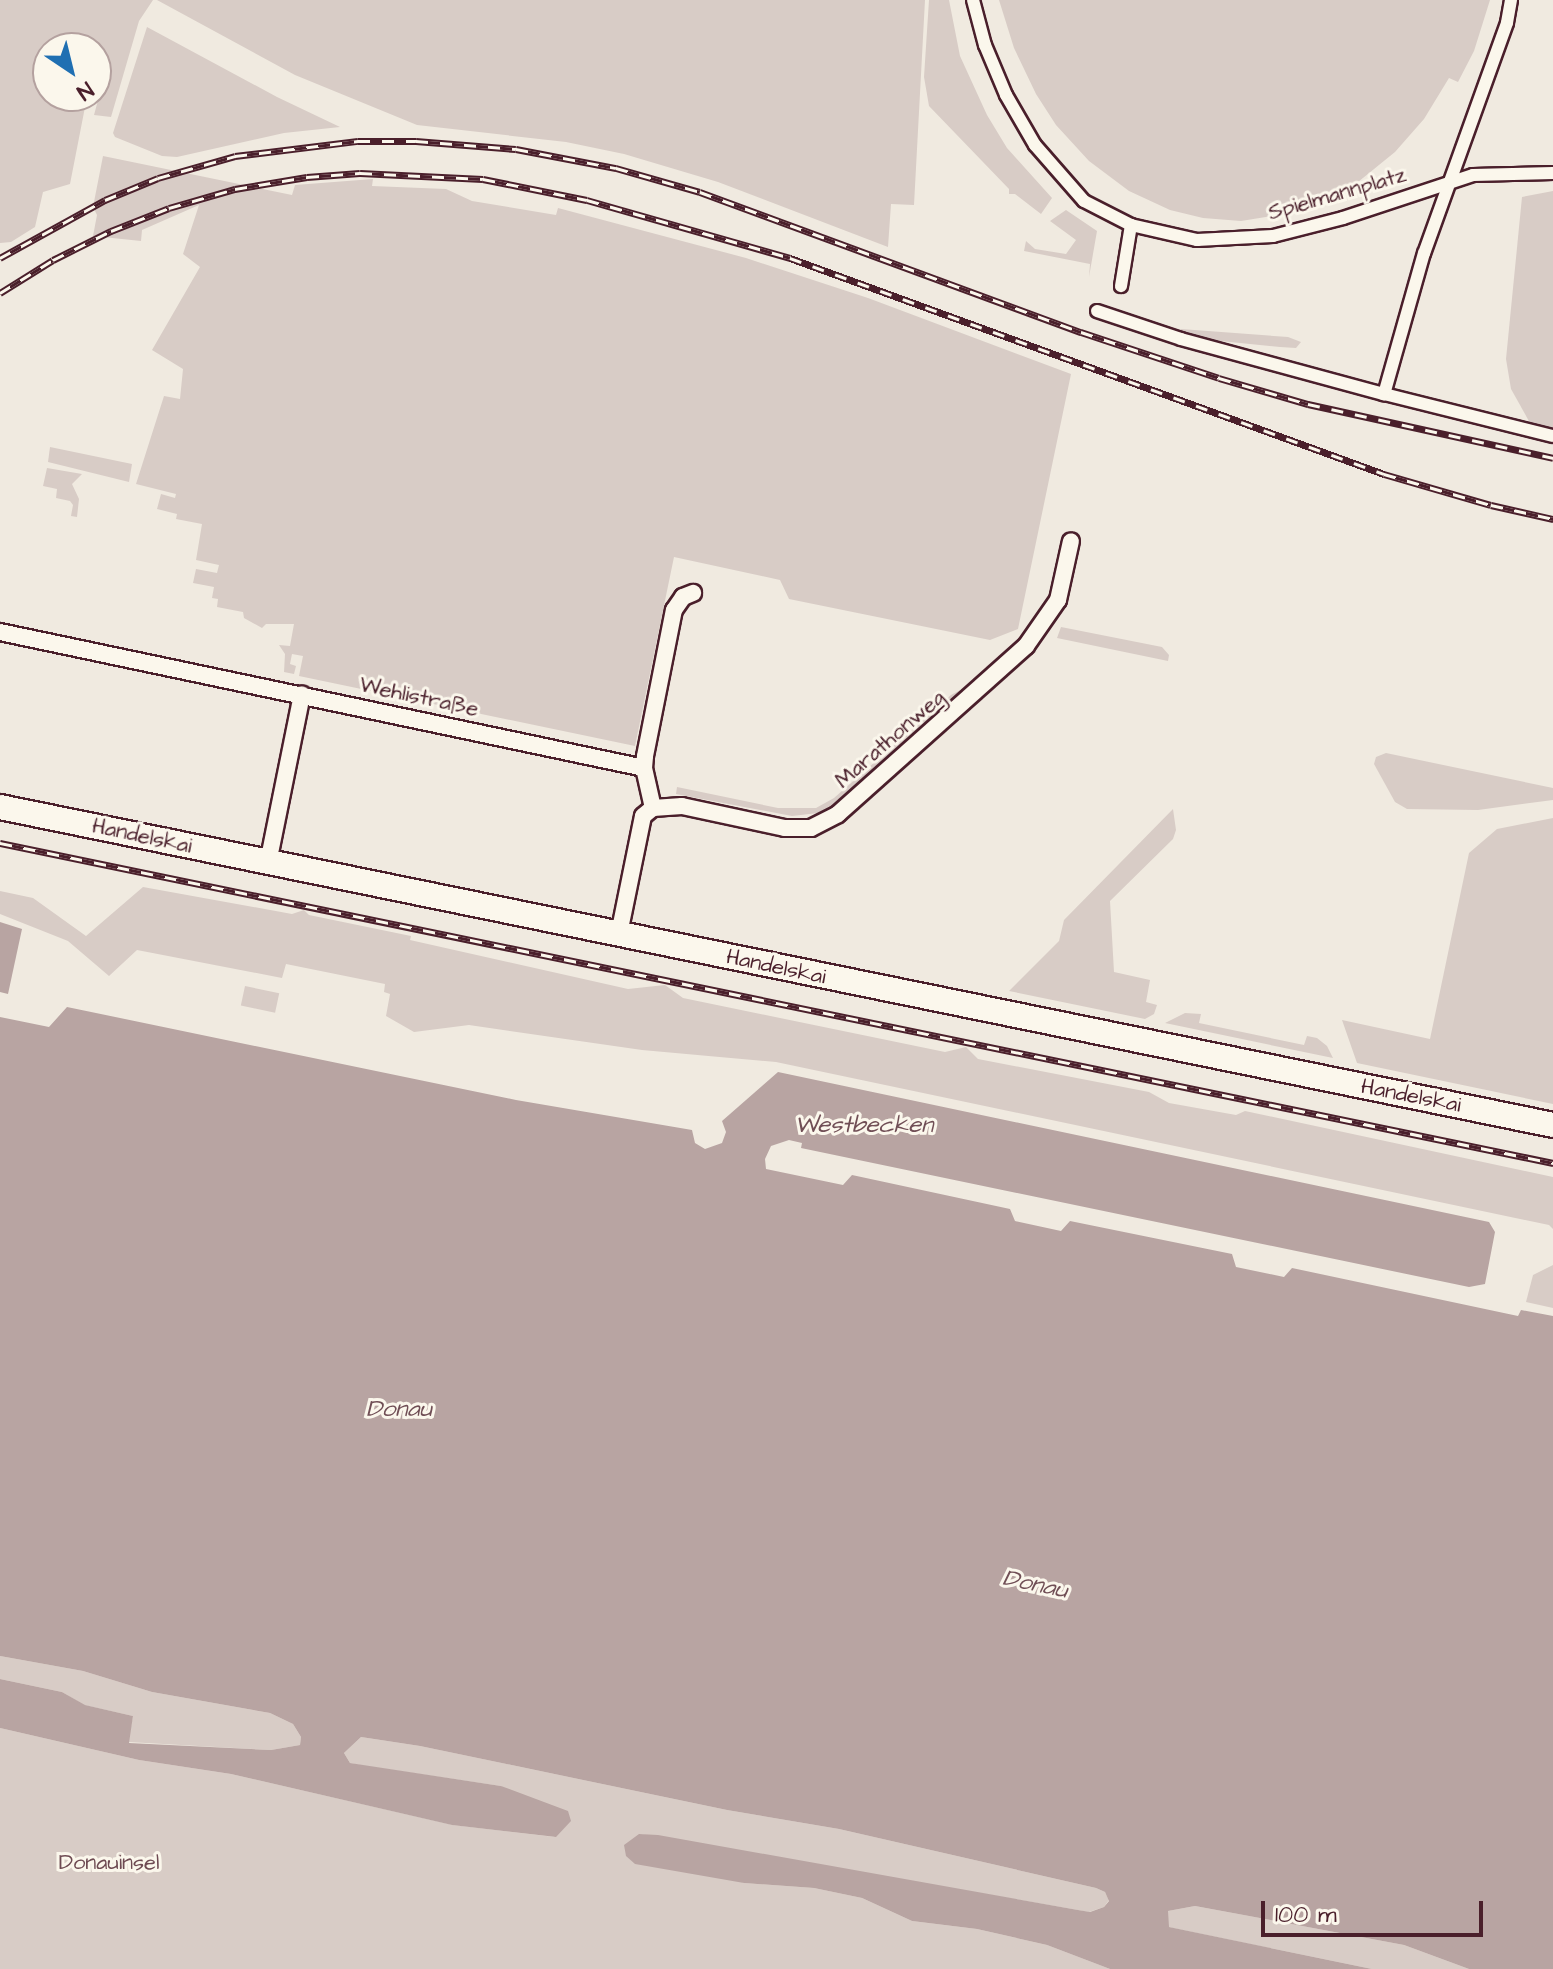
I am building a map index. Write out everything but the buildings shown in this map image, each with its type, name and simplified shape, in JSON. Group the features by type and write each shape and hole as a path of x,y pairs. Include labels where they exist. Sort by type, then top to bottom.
{"main road":[{"name":"Handelskai","path":"0,807 1553,1125"}],"street":[{"path":"973,0 990,58 1035,145 1084,201 1131,225 1121,286"},
{"path":"1384,394 1403,320 1449,180 1507,23 1511,0"},
{"name":"Spielmannplatz","path":"1131,225 1197,240 1273,236 1343,218 1449,180 1473,175 1553,173"},
{"path":"1097,311 1194,343 1553,436"},
{"name":"Marathonweg","path":"653,808 682,806 785,828 811,828 838,814 1026,646 1058,600 1071,541"},
{"path":"619,934 643,816 653,808 644,768 674,610 683,597 693,593"},
{"name":"Wehlistraße","path":"0,632 644,768"},
{"path":"268,863 302,694"}],"green space":[{"path":"0,0 153,0 139,21 111,117 94,115 95,112 112,112 112,32 32,32 32,112 84,112 70,184 43,192 35,227 11,242 0,243"},
{"path":"157,0 925,0 914,205 891,204 888,247 718,182 624,154 566,142 417,125 295,75"},
{"path":"929,0 949,0 960,56 987,115 1007,148 1052,198 1041,214 1015,194 1009,194 1009,189 929,106 924,77"},
{"path":"999,0 1490,0 1474,51 1458,82 1449,78 1424,119 1395,152 1358,182 1326,200 1290,213 1241,221 1203,218 1170,210 1129,191 1089,161 1056,125 1036,94 1014,48"},
{"path":"147,27 340,127 284,133 177,157 162,156 115,137 113,133"},
{"path":"103,156 292,195 295,185 373,179 372,186 446,189 472,201 556,215 558,208 746,258 868,298 1071,374 1018,629 990,640 789,599 780,580 674,557 635,746 299,676 303,656 292,654 290,664 296,666 294,674 284,672 285,654 279,645 290,646 294,624 266,624 262,628 244,618 243,612 217,607 218,599 212,598 214,587 193,583 196,569 217,573 219,565 196,560 202,524 176,519 177,514 157,509 161,494 175,498 176,494 136,484 164,396 180,399 183,369 152,350 200,267 183,254 199,205 142,230 141,241 93,236 97,215 93,207"},
{"path":"1553,191 1553,429 1530,423 1511,389 1506,359 1522,197"},
{"path":"1066,210 1097,231 1089,277 1090,264 1024,251 1026,241 1035,249 1066,254 1076,240 1050,221"},
{"path":"1181,329 1288,337 1301,342 1296,348 1191,338 1180,333"},
{"path":"50,447 132,464 129,482 48,462"},
{"path":"47,468 82,474 72,484 79,499 77,517 71,516 73,505 70,501 56,498 57,489 43,486"},
{"path":"1061,627 1162,647 1169,655 1168,661 1057,638"},
{"path":"972,684 838,804 818,813 792,816 676,794 677,787 778,808 816,808 834,798 951,695"},
{"path":"1386,753 1553,788 1553,800 1478,810 1407,809 1395,802 1374,764 1376,757"},
{"path":"1173,809 1176,830 1173,839 1110,901 1114,972 1150,980 1146,1002 1157,1005 1154,1014 1145,1019 1009,991 1059,941 1064,920"},
{"path":"1553,818 1553,1104 1357,1063 1342,1020 1430,1039 1469,853 1497,829"},
{"path":"143,887 292,914 304,910 309,915 411,936 410,940 628,989 665,985 683,998 945,1052 966,1047 978,1059 1149,1092 1169,1103 1236,1115 1245,1111 1553,1177 1553,1229 1549,1225 776,1062 642,1050 469,1025 414,1032 386,1016 390,994 384,992 385,984 286,964 282,978 137,950 109,976 68,941 0,914 0,891 33,898 86,936"},
{"path":"245,986 279,993 275,1013 241,1006"},
{"path":"1185,1013 1201,1014 1199,1023 1304,1045 1307,1036 1317,1038 1327,1046 1333,1058 1165,1023"},
{"path":"1553,1265 1553,1308 1526,1302 1533,1275"},
{"path":"0,1656 83,1671 152,1692 270,1713 293,1724 301,1737 300,1745 271,1750 128,1742 133,1716 84,1705 62,1692 0,1679"},
{"name":"Donauinsel","path":"0,1728 139,1760 231,1774 453,1825 555,1837 501,1786 350,1763 344,1753 361,1737 420,1746 727,1810 839,1829 1096,1888 1105,1892 1109,1900 1104,1907 1089,1912 640,1834 744,1883 814,1888 862,1898 912,1921 977,1929 1047,1945 1110,1969 0,1969"},
{"path":"1195,1906 1404,1945 1469,1969 1372,1969 1168,1927 1168,1911"}],"water":[{"path":"0,922 22,929 8,994 0,992"},
{"name":"Donau","path":"67,1007 516,1100 692,1130 695,1143 705,1149 722,1143 726,1132 722,1121 778,1072 1489,1222 1495,1232 1485,1284 1469,1287 801,1148 802,1143 789,1140 771,1146 765,1159 766,1169 843,1185 852,1175 1010,1209 1015,1221 1061,1231 1070,1221 1232,1254 1236,1267 1284,1277 1292,1268 1518,1316 1521,1310 1553,1316 1553,1969 1469,1969 1404,1945 1195,1906 1168,1911 1169,1927 1372,1969 1110,1969 1047,1945 977,1929 912,1921 862,1898 814,1888 744,1883 635,1864 626,1856 624,1845 639,1834 658,1835 1090,1912 1104,1907 1109,1901 1105,1892 1096,1888 839,1829 727,1810 420,1746 361,1737 344,1753 350,1763 501,1786 568,1811 571,1821 556,1837 452,1825 231,1774 139,1760 0,1728 0,1679 62,1692 85,1705 133,1716 129,1743 271,1750 300,1745 301,1737 293,1724 270,1713 152,1692 83,1671 0,1656 0,1017 49,1027"}],"railway":[{"path":"0,258 105,200 158,178 235,156 358,141 416,141 516,149 616,168 700,192 1081,332 1219,378 1308,404 1553,458"},
{"path":"0,293 53,260 111,231 169,208 235,189 307,177 360,173 483,179 587,200 790,258 1384,474 1491,505 1553,519"},
{"path":"0,843 1553,1163"}],"water label":[{"name":"Westbecken","path":"864,1126"}]}
